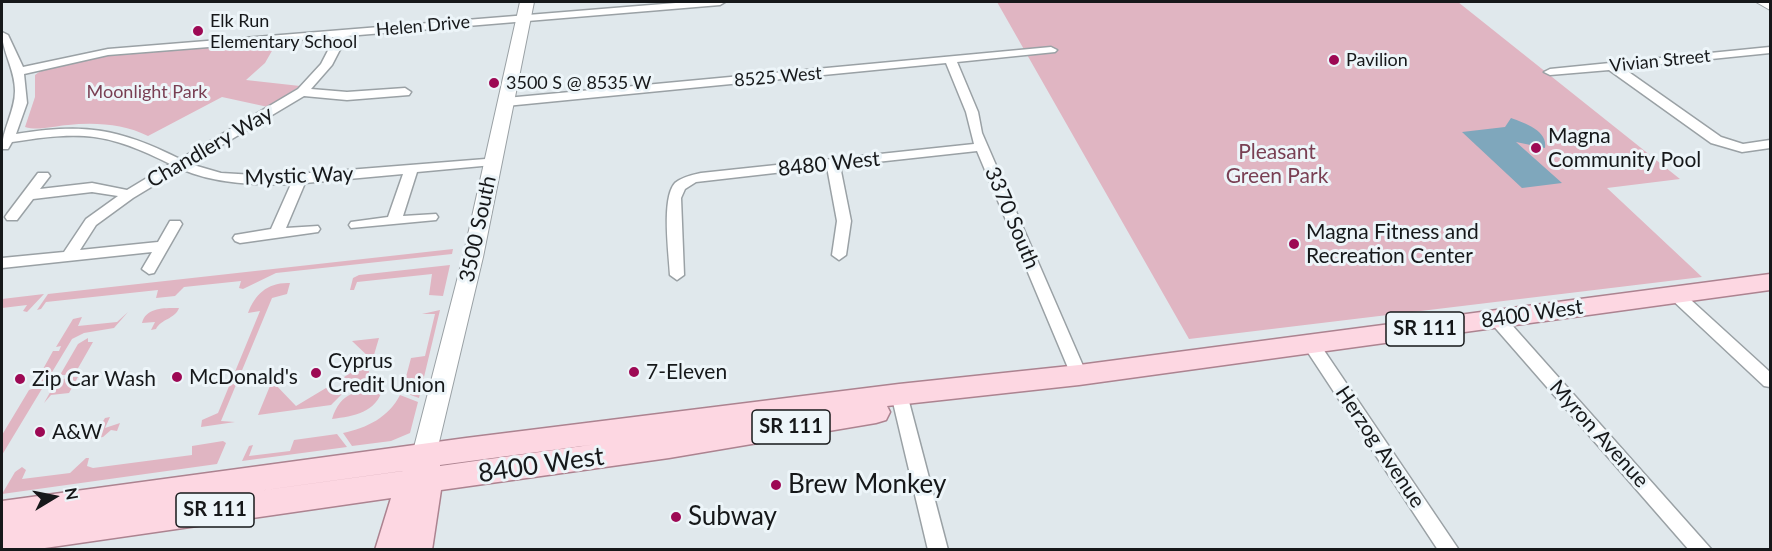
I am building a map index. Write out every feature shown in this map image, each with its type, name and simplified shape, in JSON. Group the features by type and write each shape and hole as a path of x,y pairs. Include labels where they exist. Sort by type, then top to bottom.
{"main road":[{"name":"8400 West","path":"2,514 421,473 741,436 901,401 1770,282"},
{"name":"8400 West","path":"2,540 421,473"},
{"name":"3500 South","path":"391,549 421,473"},
{"name":"3500 South","path":"416,549 421,473"}],"street":[{"name":"Helen Drive","path":"20,72 108,52 343,32 526,10 720,2"},
{"path":"1762,2 1770,6"},
{"name":"3500 South","path":"421,473 526,10"},
{"name":"Chandlery Way","path":"69,255 91,222 128,195 302,92 327,65 343,32"},
{"path":"2,34 20,72 23,96 20,110 4,144"},
{"name":"8525 West","path":"506,102 1051,50"},
{"name":"Vivian Street","path":"1550,72 1770,50"},
{"name":"3370 South","path":"950,60 972,112 975,132 1079,375"},
{"path":"1612,66 1716,140 1729,146 1742,148 1770,144"},
{"path":"302,92 347,96 405,92"},
{"name":"Mystic Way","path":"4,144 62,131 106,134 138,143 178,165 221,177 254,180 300,180 493,161"},
{"name":"8480 West","path":"677,274 674,198 679,187 701,177 982,147"},
{"path":"833,163 843,209 839,255"},
{"path":"394,221 411,169"},
{"path":"12,217 43,176"},
{"path":"277,233 300,180"},
{"path":"29,195 102,187 117,189 128,195"},
{"path":"356,225 431,217"},
{"path":"149,269 175,224"},
{"path":"240,238 313,229"},
{"path":"2,263 163,246"},
{"path":"1675,294 1770,381"},
{"name":"Myron Avenue","path":"1497,320 1702,549"},
{"name":"Herzog Avenue","path":"1311,344 1449,549"},
{"path":"901,401 938,549"}],"green space":[{"name":"Pleasant Green Park","path":"997,2 1458,2 1680,179 1607,188 1702,277 1189,339"},
{"name":"Moonlight Park","path":"277,42 265,63 246,80 300,86 268,107 222,97 148,136 119,126 99,124 25,127 35,97 35,75 42,70 108,56"},
{"path":"453,249 452,254 276,273 243,289 239,288 241,281 184,287 175,296 156,298 158,290 46,302 41,309 37,310 48,294"},
{"path":"450,265 443,296 429,295 432,274 357,282 354,290 350,290 353,278 359,275"},
{"path":"290,283 287,294 272,298 221,421 235,422 201,427 202,420 218,413 260,311 248,313 254,300 269,287"},
{"path":"44,294 27,312 23,311 27,305 2,308 2,299"},
{"path":"179,308 156,329 151,330 155,322 142,323 152,311"},
{"path":"440,310 419,398 402,392 411,358 425,356 435,314 422,314"},
{"path":"128,312 114,328 84,333 72,339 2,455 2,435 53,351 59,351 61,346 56,347 73,319 82,317 78,326 117,322"},
{"path":"88,338 88,342 93,342 73,377 78,377 69,393 51,395 44,403 56,382 66,378 66,375 60,375 78,344"},
{"path":"379,338 365,385 348,391 342,381 346,379 344,377 372,360 352,341"},
{"path":"272,381 296,406 326,388 338,390 342,394 331,405 258,415"},
{"path":"383,388 380,396 370,408 363,412 332,419 340,403 351,394"},
{"path":"400,395 418,402 410,433 391,441 352,446 343,433 376,420 390,410"},
{"path":"110,417 105,428 120,423 117,431 111,430 103,437 79,440 84,429 100,426 105,418"},
{"path":"337,434 347,447 242,461 249,446 253,445 249,456 290,451 294,440"},
{"path":"223,441 226,443 217,464 2,494 15,472 22,467 26,470 22,479 70,473 86,458 89,458 87,466 93,468 192,455 192,446"}],"water":[{"path":"1511,118 1534,128 1543,137 1545,148 1516,142 1562,183 1522,188 1462,132 1505,127"}],"place":[{"name":"Elk Run Elementary School","path":"198,31"},
{"name":"Pavilion","path":"1334,60"},
{"name":"3500 S @ 8535 W","path":"494,83"},
{"name":"Magna Community Pool","path":"1536,148"},
{"name":"Magna Fitness and Recreation Center","path":"1294,244"},
{"name":"7-Eleven","path":"634,372"},
{"name":"Cyprus Credit Union","path":"316,373"},
{"name":"McDonald's","path":"177,377"},
{"name":"Zip Car Wash","path":"20,379"},
{"name":"A&W","path":"40,432"},
{"name":"Brew Monkey","path":"776,485"},
{"name":"Subway","path":"676,517"}]}
